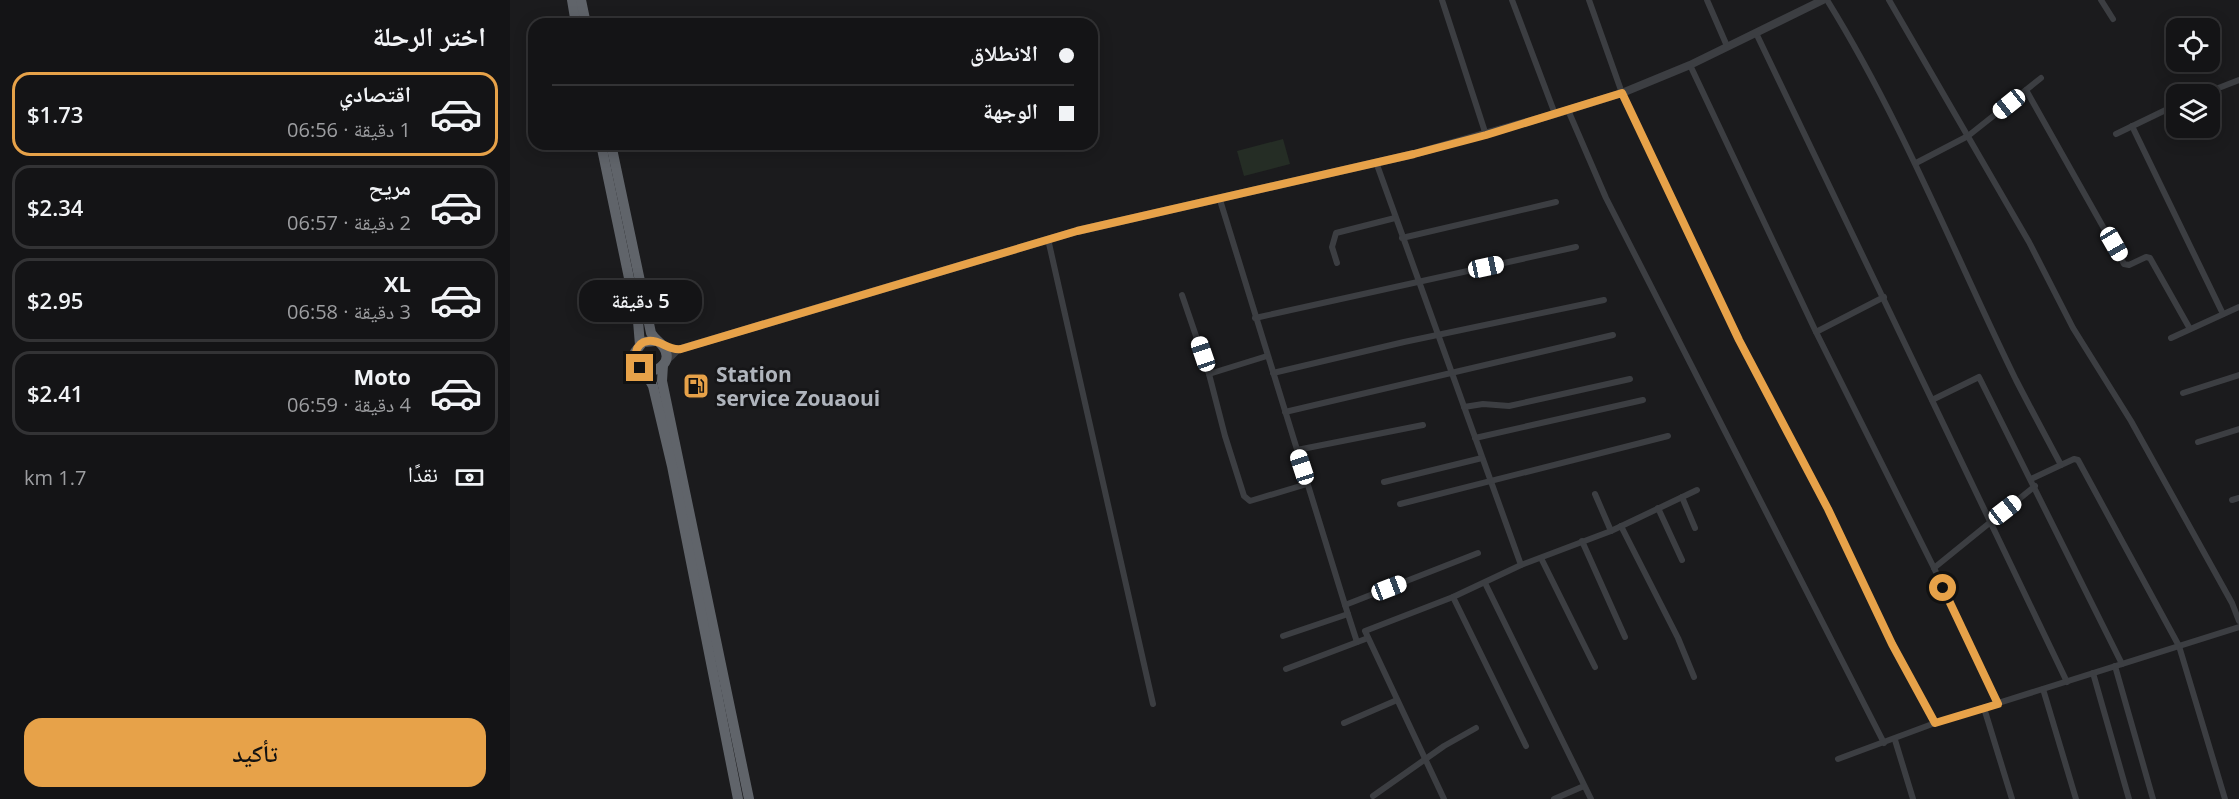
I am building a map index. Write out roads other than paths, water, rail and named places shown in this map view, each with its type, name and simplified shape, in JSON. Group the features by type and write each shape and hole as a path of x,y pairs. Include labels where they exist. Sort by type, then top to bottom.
{"highway":[{"path":"572,0 575,18"},
{"path":"581,0 585,18"},
{"path":"603,150 638,321 639,345 635,357 653,386 672,466 738,799"},
{"path":"612,150 650,330 666,353 662,381 749,799"},
{"path":"639,345 647,341 659,343"},
{"path":"644,370 652,372 664,364"}],"street":[{"path":"1442,0 1486,135"},
{"path":"1512,0 1555,114"},
{"path":"1589,0 1622,93 1739,340 1828,509 1892,644 1935,723"},
{"path":"1707,0 1727,46"},
{"path":"664,364 677,350 1048,239 1486,135 1568,110 1622,93 1690,65 1825,0 1863,57 1916,163 2017,381 2061,465"},
{"path":"1888,0 2029,242 2073,328 2136,431 2232,603 2239,621"},
{"path":"2101,0 2113,19"},
{"path":"1756,33 2067,682"},
{"path":"1690,65 1816,332 1934,568 1998,704"},
{"path":"1916,163 1968,136 2041,78"},
{"path":"2220,87 2239,80"},
{"path":"2026,90 2124,264 2129,266 2146,257 2150,258 2190,329"},
{"path":"1568,110 1606,198 1884,743"},
{"path":"2116,134 2166,110"},
{"path":"2132,126 2223,314"},
{"path":"1376,162 1521,565"},
{"path":"1220,200 1357,642"},
{"path":"1402,238 1556,202"},
{"path":"1337,263 1332,247 1336,233 1395,218"},
{"path":"1048,239 1154,704"},
{"path":"1256,318 1576,247"},
{"path":"1182,295 1209,374 1244,496 1250,501 1307,483"},
{"path":"1816,332 1884,297"},
{"path":"1273,373 1404,342 1438,337 1604,300"},
{"path":"2171,338 2239,307"},
{"path":"1285,412 1613,335"},
{"path":"659,343 677,350"},
{"path":"1209,374 1268,356"},
{"path":"2183,393 2239,375"},
{"path":"1932,400 1979,377 2035,486 2119,665 2153,799"},
{"path":"1464,406 1484,404 1509,406 1630,379"},
{"path":"1475,438 1643,400"},
{"path":"1297,450 1423,424"},
{"path":"2198,442 2239,429"},
{"path":"1400,504 1668,436"},
{"path":"1384,482 1482,458"},
{"path":"2031,479 2074,459 2078,460 2179,646 2224,799"},
{"path":"1934,568 2035,486"},
{"path":"1354,634 1453,597 1521,565 1611,531 1697,490"},
{"path":"1595,494 1611,531"},
{"path":"1682,497 1695,528"},
{"path":"2232,500 2239,498"},
{"path":"1658,508 1682,560"},
{"path":"1621,526 1678,638 1694,677"},
{"path":"1582,541 1625,637"},
{"path":"1345,605 1478,553"},
{"path":"1541,558 1595,667"},
{"path":"1485,583 1591,799"},
{"path":"1453,597 1526,746"},
{"path":"1283,636 1348,614"},
{"path":"1838,759 1895,740 1935,723 2239,627"},
{"path":"1365,631 1444,799"},
{"path":"1286,669 1368,638"},
{"path":"2093,673 2129,799"},
{"path":"2043,689 2076,799"},
{"path":"1344,723 1397,700"},
{"path":"1984,708 2012,799"},
{"path":"1373,796 1425,759 1476,728"},
{"path":"1895,740 1913,799"},
{"path":"1554,799 1584,786"}],"place":[{"name":"Station service Zouaoui","path":"696,386"}]}
